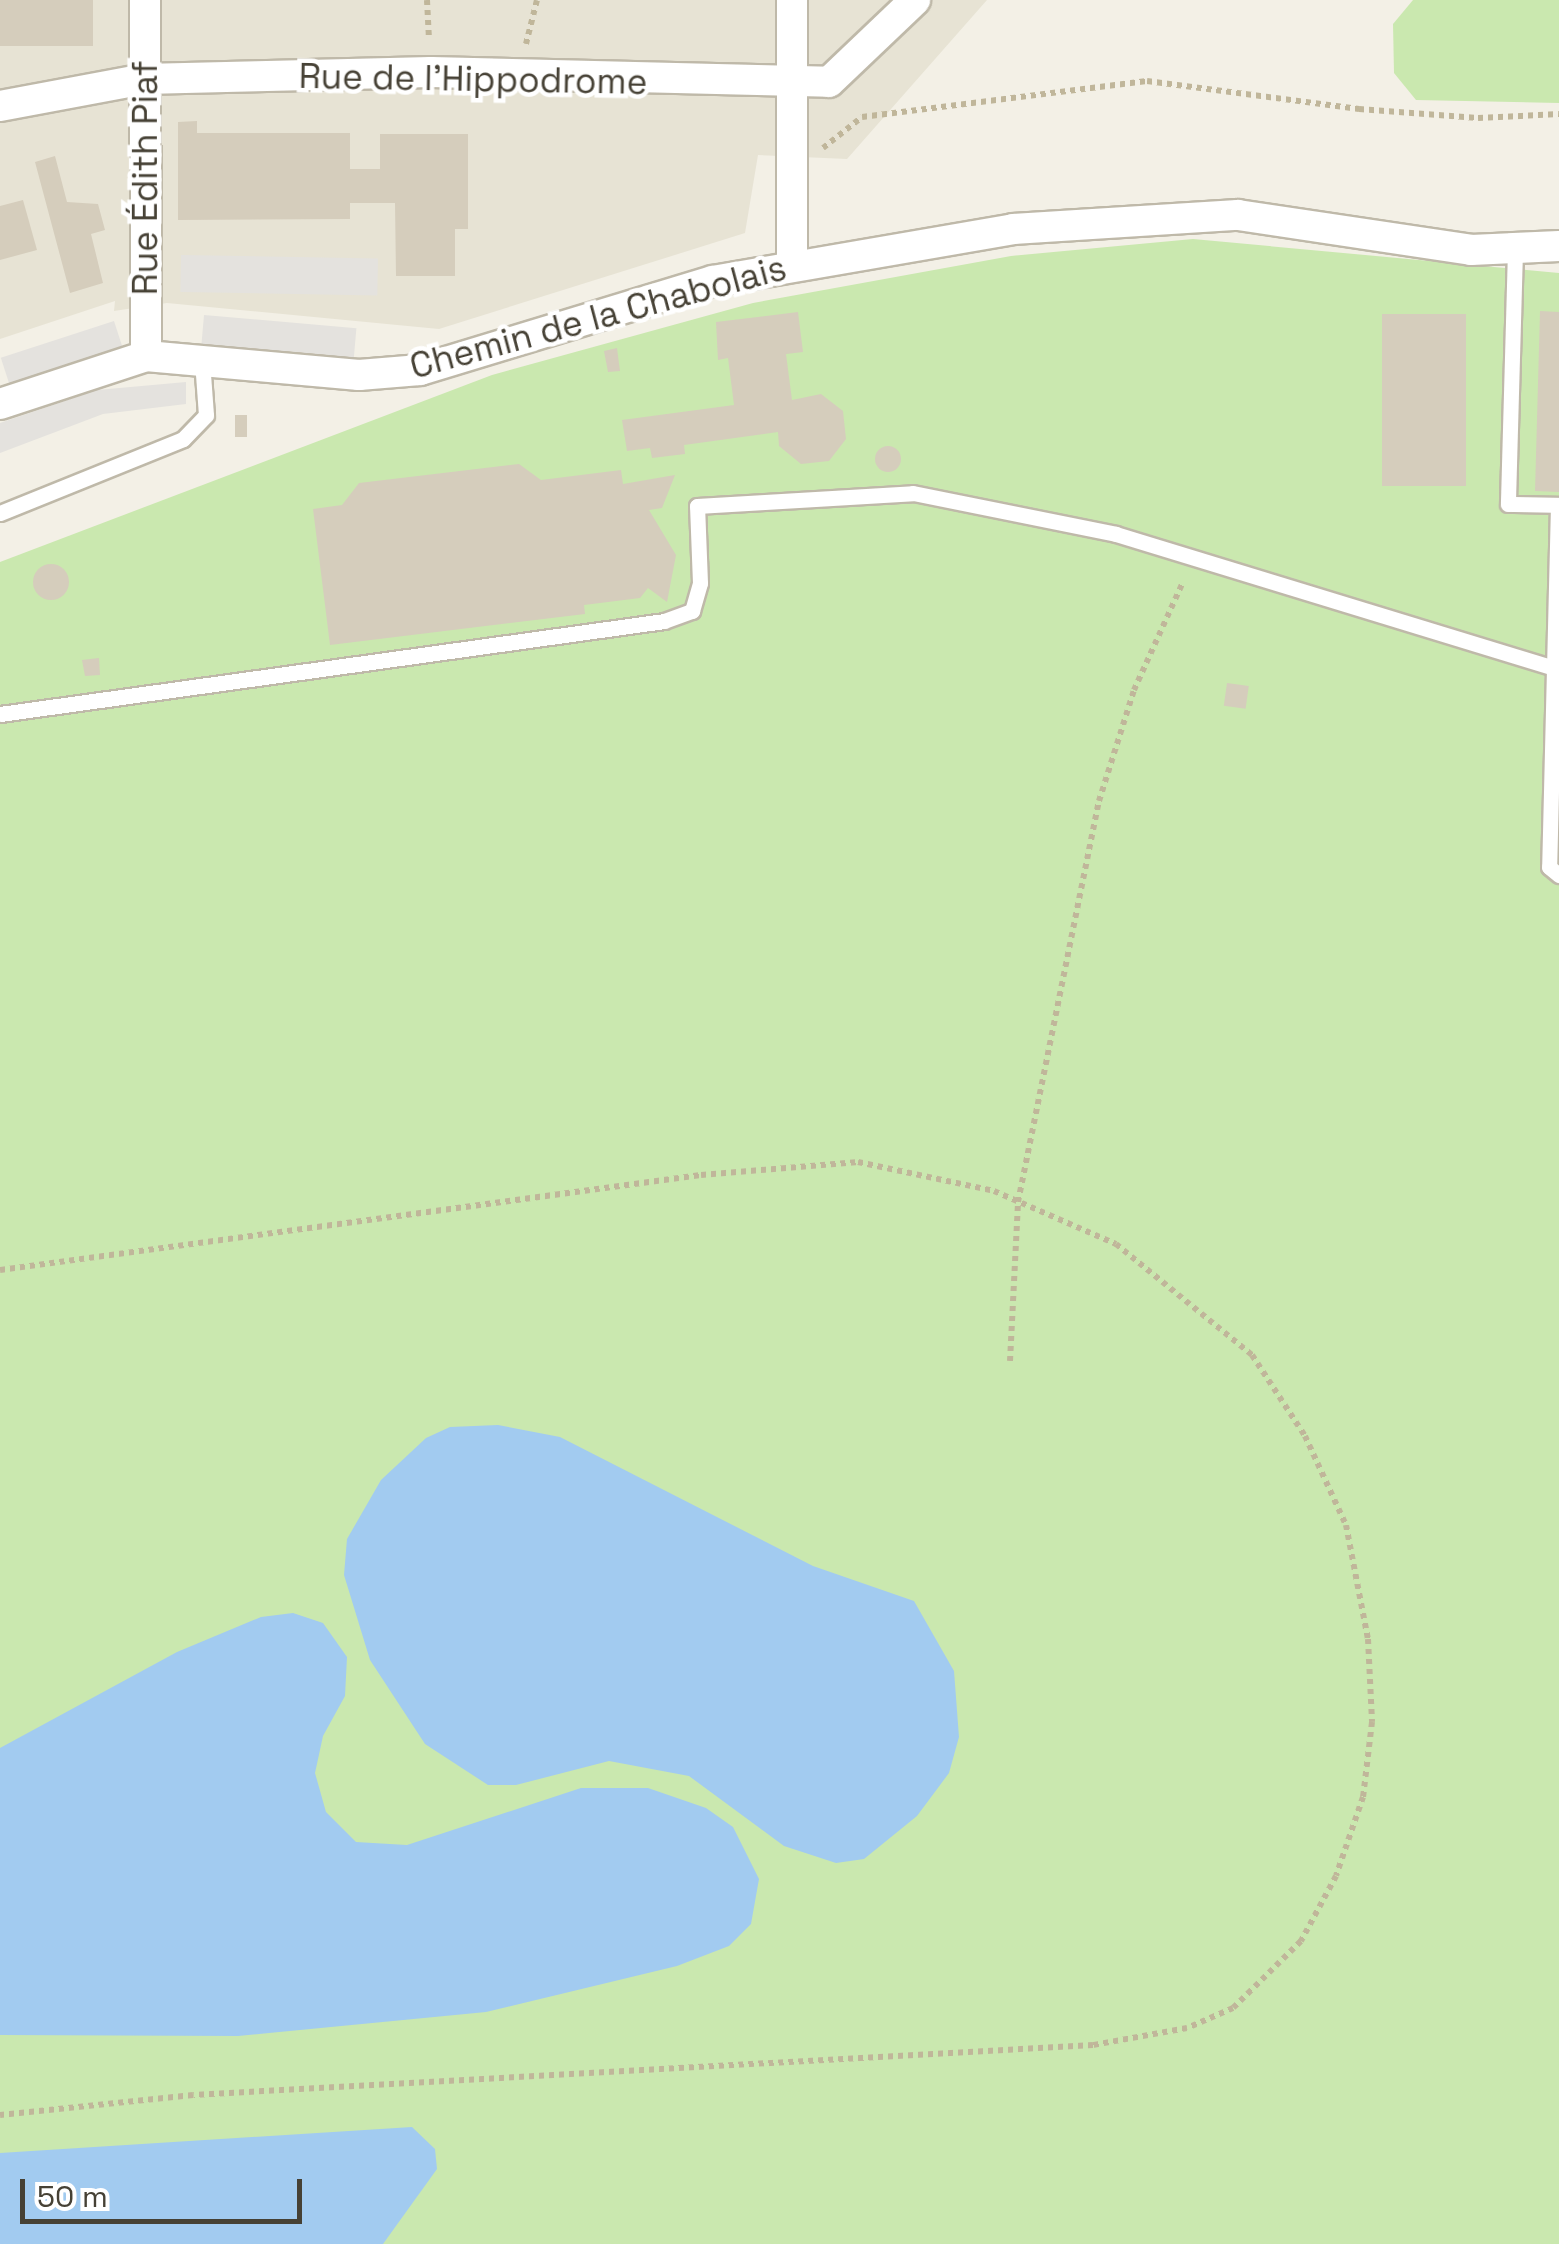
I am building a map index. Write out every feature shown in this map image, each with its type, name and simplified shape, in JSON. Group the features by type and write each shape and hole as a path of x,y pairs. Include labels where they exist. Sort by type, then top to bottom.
{"street":[{"name":"Rue Édith Piaf","path":"144,0 146,356"},
{"path":"792,0 792,263"},
{"name":"Rue de l'Hippodrome","path":"0,106 144,79 431,72 793,86 829,82 915,0"},
{"name":"Chemin de la Chabolais","path":"0,404 146,356 359,375 420,370 792,263 1013,230 1238,215 1515,250 1559,246"}],"lane":[{"path":"1515,250 1508,504 1559,505 1550,867 1559,875"},
{"path":"0,514 183,439 206,415 202,360"},
{"path":"0,714 664,621 692,611 700,583 697,506 913,492 1194,558 1554,668"}],"path":[{"path":"792,148 839,142 862,117 1147,80 1359,109 1478,118 1559,114"},
{"path":"1010,1361 1018,1202 1099,801 1134,690 1194,558"},
{"path":"0,1270 702,1175 858,1162 1018,1202 1116,1244 1252,1355 1306,1436 1346,1525 1368,1639 1372,1722 1363,1797 1336,1876 1301,1941 1271,1976 1233,2008 1187,2028 1093,2045 193,2095 0,2115"}],"shaded area":[{"path":"0,0 987,0 847,159 758,155 745,233 439,329 167,303 114,311 115,301 0,339"},
{"path":"181,255 378,258 377,295 180,292"},
{"path":"204,315 356,328 354,357 201,344"},
{"path":"114,321 123,348 9,384 1,358"},
{"path":"186,382 186,404 103,414 0,453 0,423 97,390"}],"green space":[{"path":"1413,0 1559,0 1559,103 1416,100 1394,73 1393,24"},
{"path":"1193,239 1559,273 1559,2244 0,2244 0,562 492,375 753,303 1011,256"}],"water":[{"path":"498,1425 560,1437 813,1566 914,1601 954,1671 959,1737 949,1773 917,1816 864,1859 836,1863 784,1846 689,1776 609,1761 516,1785 488,1785 425,1744 370,1660 344,1575 347,1539 381,1480 426,1438 450,1427"},
{"path":"293,1613 323,1623 347,1657 345,1696 323,1736 315,1773 326,1812 356,1842 407,1845 581,1788 648,1788 706,1808 733,1827 759,1879 751,1924 729,1946 677,1966 486,2012 238,2036 0,2035 0,1748 177,1652 261,1617"},
{"path":"412,2127 435,2149 437,2169 383,2244 0,2244 0,2153"}],"building":[{"path":"0,0 93,0 93,46 0,46"},
{"path":"197,121 197,133 350,133 350,169 380,169 380,134 468,134 468,229 455,229 455,276 396,276 395,203 350,203 350,219 178,220 178,122"},
{"path":"55,156 67,202 98,204 105,230 91,234 103,283 70,293 35,162"},
{"path":"23,200 37,250 0,260 0,206"},
{"path":"1540,311 1559,312 1559,492 1535,491"},
{"path":"798,312 803,352 786,354 792,400 821,394 843,411 846,439 829,461 801,464 779,446 778,432 684,445 685,454 652,458 650,448 627,451 622,420 734,405 728,358 718,360 716,322"},
{"path":"1382,314 1466,314 1466,486 1382,486"},
{"path":"617,348 620,371 608,372 604,351"},
{"path":"235,415 247,415 247,437 235,437"},
{"path":"888,446 897,450 901,459 897,468 888,472 879,468 875,459 879,450"},
{"path":"519,464 541,480 621,470 623,484 675,475 662,508 649,510 676,555 667,602 648,588 640,598 584,605 585,614 330,645 313,509 342,505 359,483"},
{"path":"51,564 63,570 69,582 63,594 51,600 39,594 33,582 39,570"},
{"path":"99,658 100,675 85,676 82,660"},
{"path":"1227,683 1249,686 1246,709 1224,706"}]}
